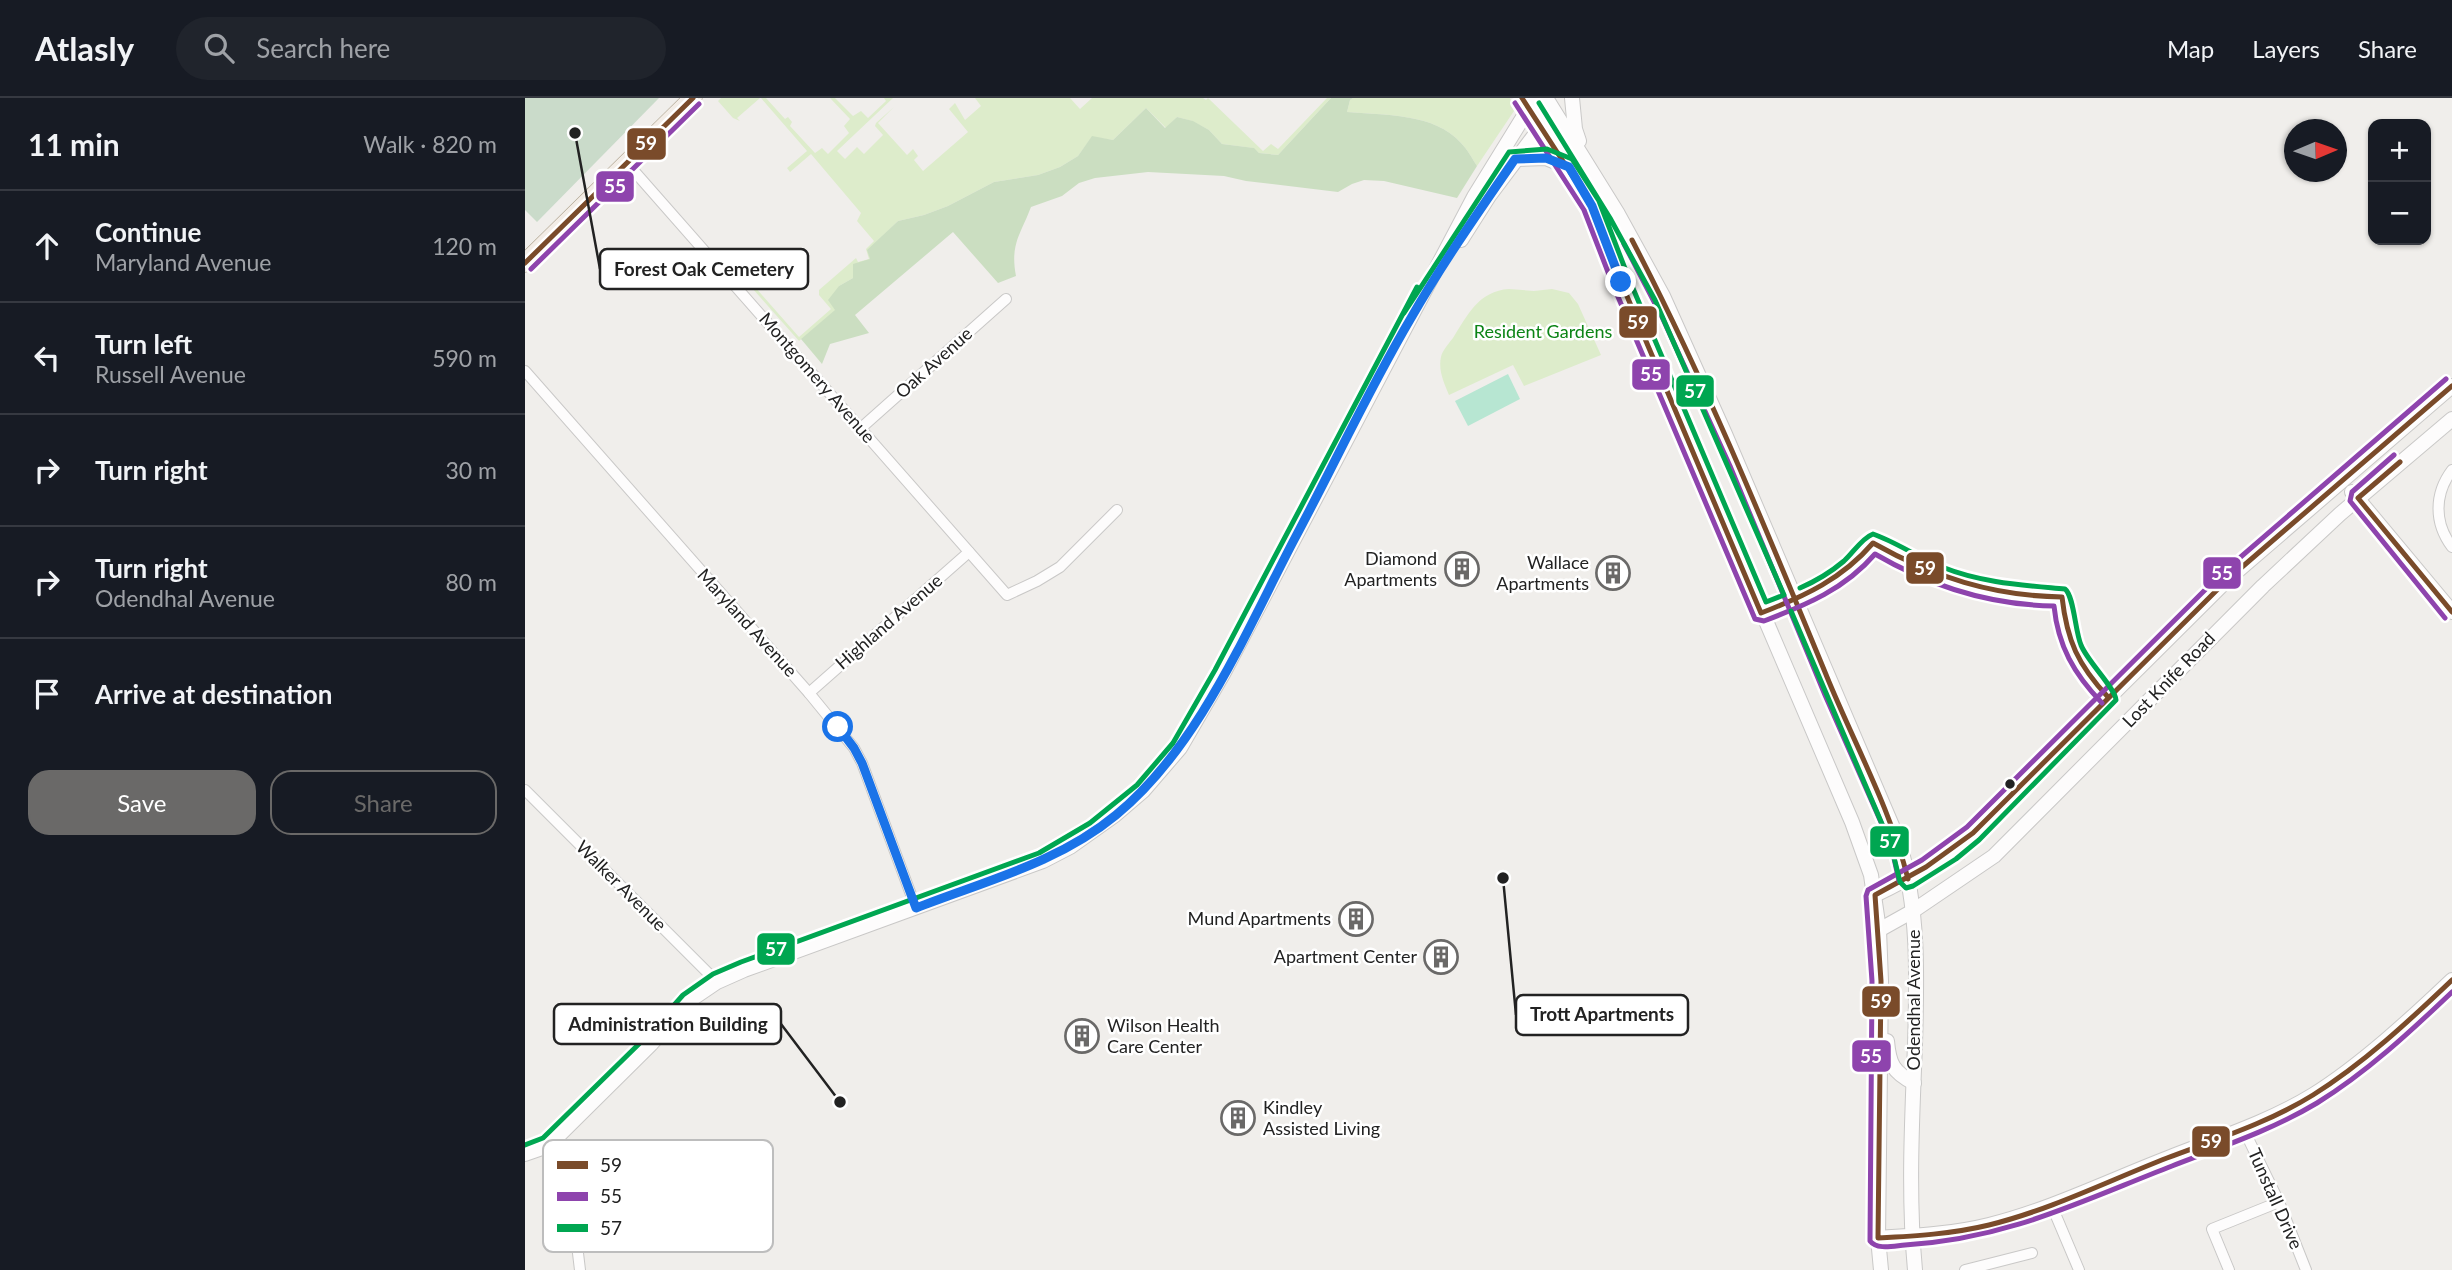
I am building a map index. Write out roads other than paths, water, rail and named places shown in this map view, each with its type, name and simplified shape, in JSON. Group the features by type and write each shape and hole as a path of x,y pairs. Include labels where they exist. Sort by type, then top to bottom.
{"main road":[{"path":"525,263 693,98"}],"street":[{"path":"1572,98 1575,130 1587,165"},
{"path":"554,1140 651,1044 689,1001 717,982 1043,861 1070,847 1115,816 1143,791 1180,748 1223,674 1474,197 1529,101"},
{"name":"Odendhal Avenue","path":"1529,101 1541,128 1592,206 1621,282 1852,822 1871,875 1879,930 1881,981 1878,1238 1881,1270"},
{"path":"1411,318 1515,159 1541,128 1552,101"},
{"name":"Odendhal Avenue","path":"1552,101 1663,296 1725,434 1899,842 1913,911 1917,970 1912,1236 1915,1270"},
{"path":"1515,159 1546,158 1569,167"},
{"name":"Montgomery Avenue","path":"627,163 1007,594 1060,567 1117,510"},
{"name":"Oak Avenue","path":"861,428 1006,299"},
{"name":"Maryland Avenue","path":"525,371 809,693 854,748 916,908"},
{"name":"Lost Knife Road","path":"1875,895 1908,879 1951,852 1973,833 2227,580 2452,386"},
{"name":"Lost Knife Road","path":"1879,930 1913,911 1994,856 2189,658 2358,498 2452,419"},
{"path":"2452,470 2440,492 2438,514 2444,535 2452,547"},
{"path":"2343,480 2452,612"},
{"name":"Highland Avenue","path":"809,693 969,552"},
{"name":"Walker Avenue","path":"525,790 717,982"},
{"path":"1878,1238 1963,1231 1990,1225 2052,1204 2243,1128 2314,1094 2416,1014 2452,980"},
{"path":"1881,981 1889,1059 1896,1072 1914,1083"},
{"name":"Tunstall Drive","path":"2243,1128 2279,1202 2306,1270"},
{"path":"525,1154 543,1148"},
{"path":"2229,1270 2212,1229 2279,1202"},
{"path":"2052,1204 2079,1270"},
{"path":"578,1252 580,1270"},
{"path":"1965,1270 2032,1253"}],"place":[{"name":"Forest Oak Cemetery","path":"575,133"},
{"name":"Diamond Apartments","path":"1462,569"},
{"name":"Wallace Apartments","path":"1613,573"},
{"name":"Trott Apartments","path":"1503,878"},
{"name":"Mund Apartments","path":"1356,919"},
{"name":"Apartment Center","path":"1441,957"},
{"name":"Wilson Health Care Center","path":"1082,1036"},
{"name":"Administration Building","path":"840,1102"},
{"name":"Kindley Assisted Living","path":"1238,1118"}],"park label":[{"name":"Resident Gardens","path":"1543,332"}]}
